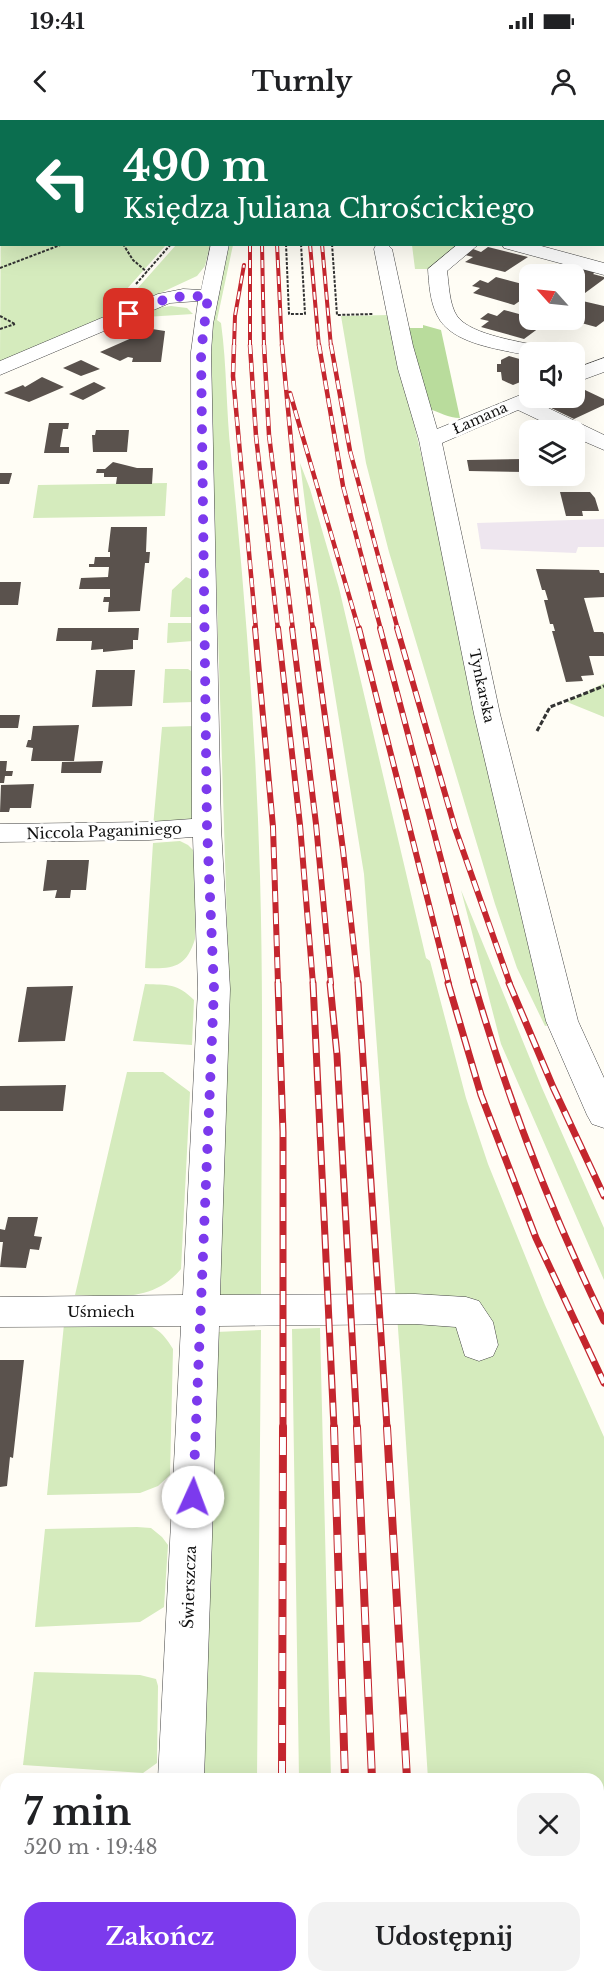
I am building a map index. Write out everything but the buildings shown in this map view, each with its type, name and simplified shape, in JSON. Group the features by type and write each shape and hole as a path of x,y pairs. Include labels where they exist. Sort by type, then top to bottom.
{"street":[{"name":"Świerszcza","path":"181,1773 214,989 207,827 201,352 208,296 220,246"},
{"path":"467,246 437,267 448,318 455,326 469,332 519,346"},
{"path":"518,246 604,269"},
{"name":"Tynkarska","path":"383,249 395,314 417,404 430,440 487,714 562,1021 604,1115"},
{"path":"0,369 165,298 183,295 208,296"},
{"name":"Łamana","path":"430,440 519,401"},
{"path":"540,408 604,443"},
{"name":"Niccola Paganiniego","path":"0,833 149,831 207,827"},
{"name":"Uśmiech","path":"0,1312 415,1309 466,1312 474,1322 479,1345"}],"path":[{"path":"0,268 58,246"},
{"path":"124,246 133,260 147,272"},
{"path":"131,290 169,246"},
{"path":"286,246 289,314 304,314 301,246"},
{"path":"332,246 337,315 395,314"},
{"path":"0,316 15,324 0,329"},
{"path":"537,731 550,707 604,686"}],"shaded area":[{"path":"604,519 604,547 578,547 576,553 481,549 477,523"}],"green space":[{"path":"1,246 165,246 110,308 118,313 0,362"},
{"path":"175,246 210,246 205,266 197,276 126,309 121,307"},
{"path":"229,246 233,246 217,320 221,323 224,356 256,771 262,982 261,1299 217,1299 228,956 210,376 213,320"},
{"path":"412,246 460,246 433,269 415,269"},
{"path":"171,306 187,308 193,314 145,317 140,315 156,308"},
{"path":"389,315 552,1024 545,1026 517,968 495,904 389,552 366,463 341,316"},
{"path":"423,325 441,330 460,418 429,409 408,328 423,328"},
{"path":"300,463 310,489 339,588 426,958 430,961 466,1098 488,1164 545,1305 604,1437 604,1773 428,1773 402,1382 364,874 309,535"},
{"path":"167,483 165,516 33,518 38,485"},
{"path":"186,577 193,580 193,617 170,617 172,590"},
{"path":"168,623 193,623 193,641 167,643"},
{"path":"165,669 188,669 194,673 194,702 163,703"},
{"path":"604,683 604,717 567,702"},
{"path":"195,726 195,814 191,820 153,827 162,727"},
{"path":"180,841 196,853 195,939 187,956 177,965 145,968 153,843"},
{"path":"461,890 542,1088 604,1228 604,1280 501,1044"},
{"path":"145,984 177,988 194,1000 192,1045 133,1041"},
{"path":"127,1072 163,1072 190,1092 181,1269 158,1288 145,1292 118,1296 75,1295"},
{"path":"124,1323 147,1326 160,1332 173,1349 170,1475 158,1486 140,1493 47,1495 64,1324"},
{"path":"320,1328 331,1773 299,1773 292,1329"},
{"path":"261,1330 257,1773 201,1773 216,1332"},
{"path":"151,1528 168,1545 164,1607 140,1622 35,1627 45,1529"},
{"path":"34,1672 140,1675 156,1679 158,1686 157,1763 143,1773 23,1765"}],"railway":[{"path":"250,246 250,345"},
{"path":"262,246 264,347"},
{"path":"277,246 282,347"},
{"path":"310,246 319,347"},
{"path":"322,246 331,347"},
{"path":"234,347 235,316 244,265"},
{"path":"234,345 233,376 256,630"},
{"path":"250,345 256,436 278,630"},
{"path":"264,345 269,435 293,630"},
{"path":"282,345 297,505 313,630"},
{"path":"319,345 343,486 381,630"},
{"path":"331,345 350,451 398,630"},
{"path":"290,393 359,630"},
{"path":"255,628 273,827 278,984"},
{"path":"278,628 300,825 313,984"},
{"path":"292,628 316,824 331,984"},
{"path":"313,628 343,850 358,984"},
{"path":"359,628 449,984"},
{"path":"380,628 474,984"},
{"path":"397,628 455,828 510,984"},
{"path":"278,983 283,1132 283,1427"},
{"path":"313,983 334,1428"},
{"path":"330,983 337,1055 357,1428"},
{"path":"358,983 387,1428"},
{"path":"448,983 481,1095 536,1238 604,1383"},
{"path":"474,983 501,1070 532,1155 566,1239 604,1321"},
{"path":"509,983 553,1087 604,1196"},
{"path":"282,1773 283,1427"},
{"path":"334,1427 345,1773"},
{"path":"357,1427 372,1773"},
{"path":"387,1427 407,1773"}],"route":[{"path":"129,314 171,297 208,296 202,324 201,352 204,421 207,827 214,989 193,1497"}]}
